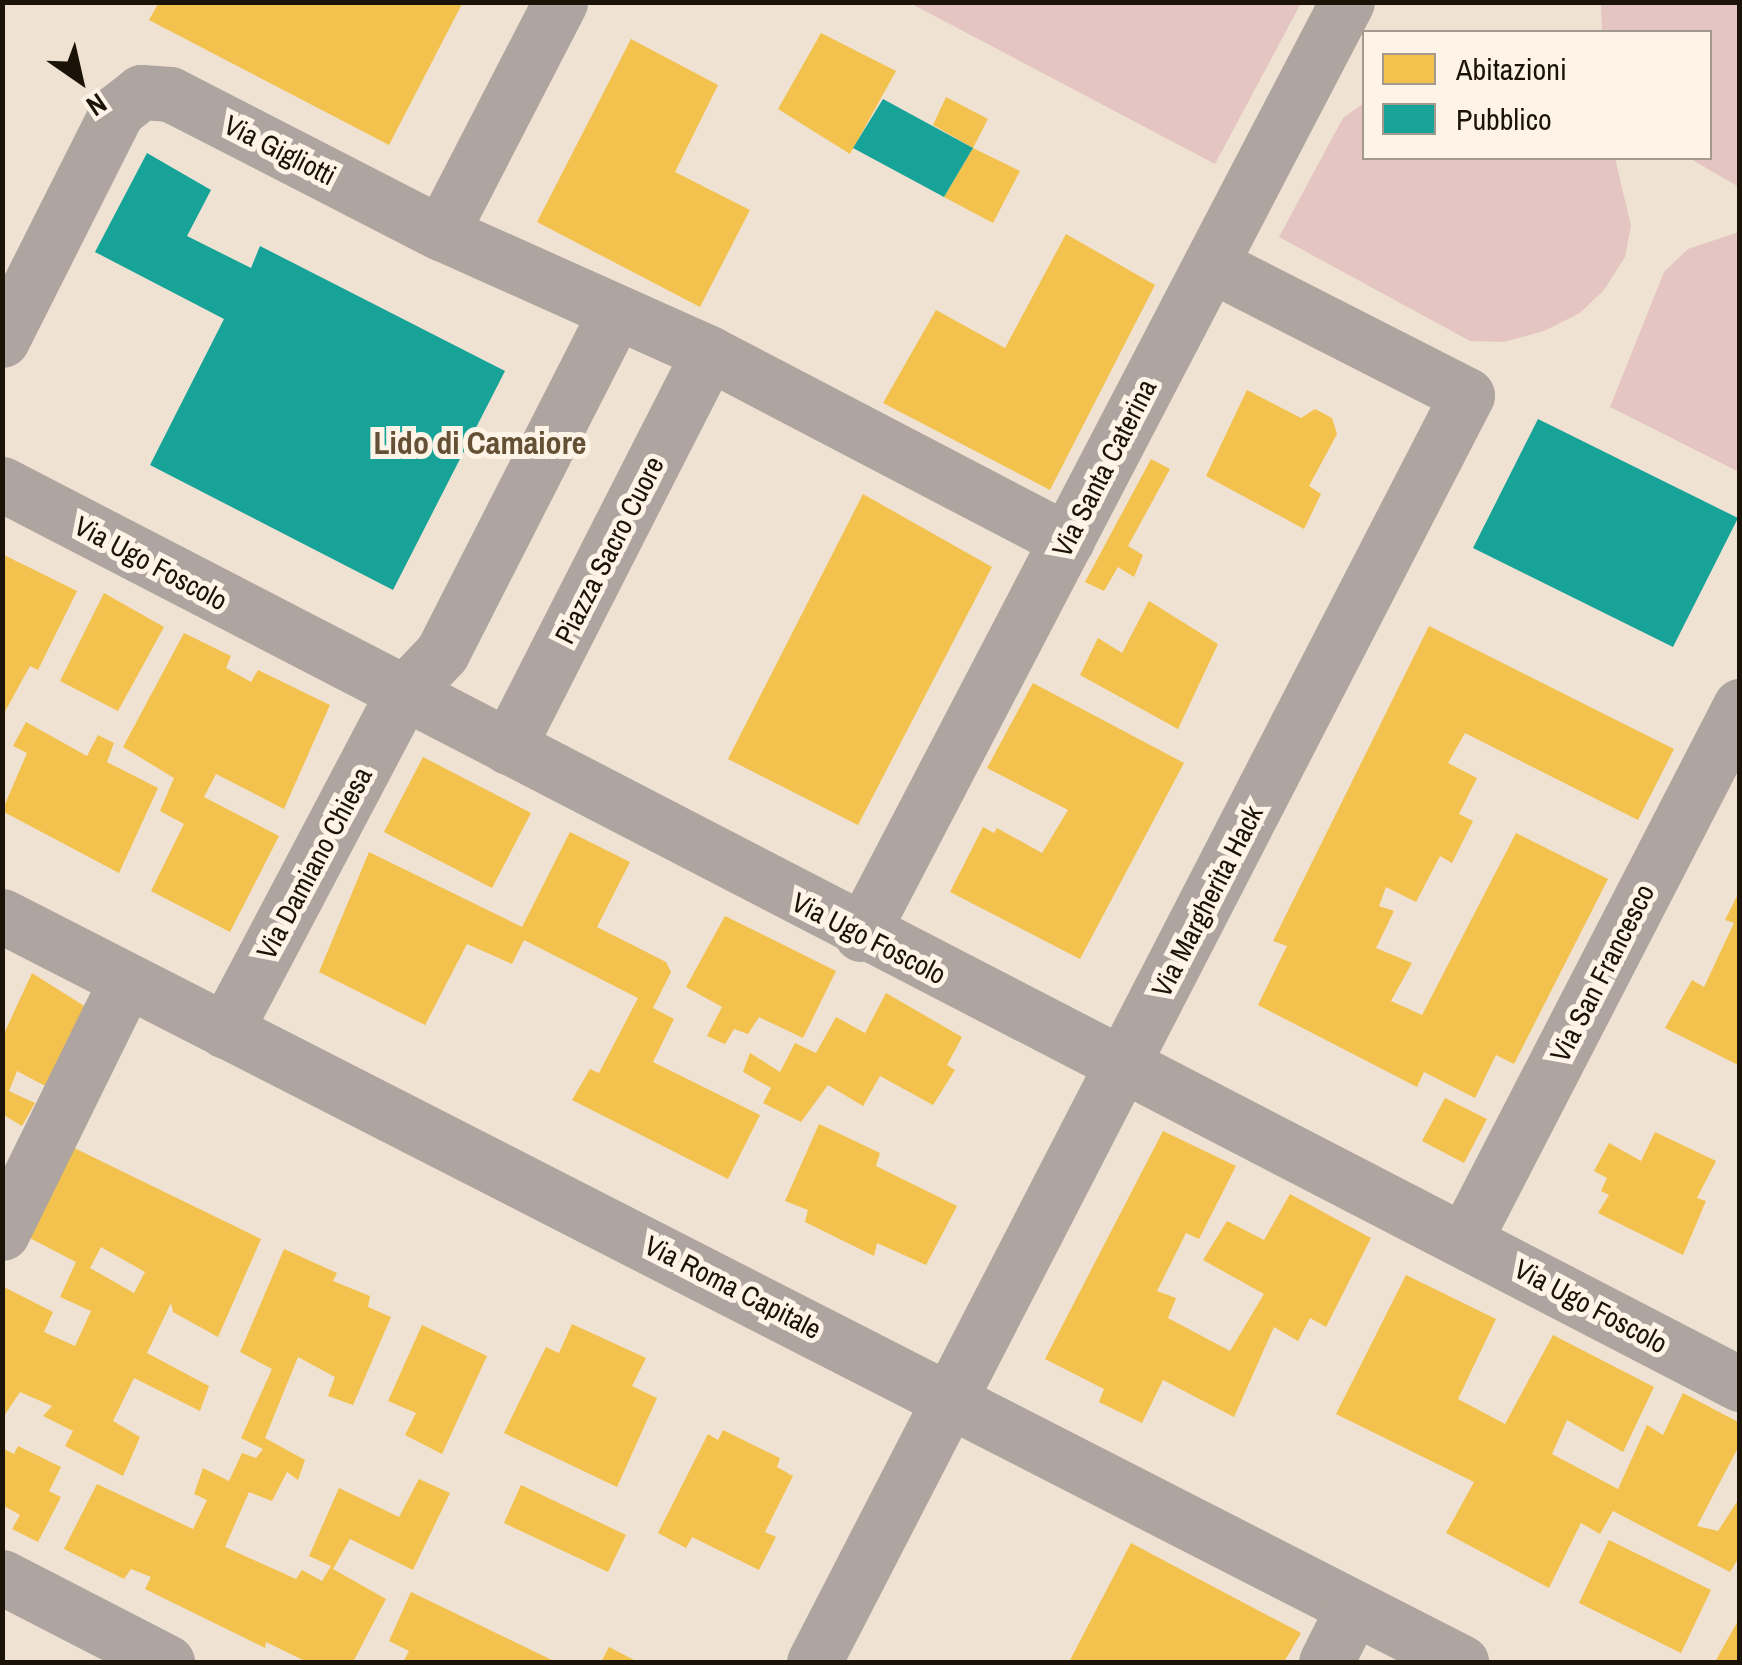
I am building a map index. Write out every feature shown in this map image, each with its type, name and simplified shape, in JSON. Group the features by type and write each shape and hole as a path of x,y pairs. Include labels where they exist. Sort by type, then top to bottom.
{"street":[{"path":"441,233 560,2"},
{"name":"Via Santa Caterina","path":"861,934 1347,2"},
{"name":"Via Gigliotti","path":"2,340 117,111 141,92 170,94 441,233 614,315 709,353 1068,540"},
{"name":"Via Margherita Hack","path":"814,1662 1467,395 1210,264"},
{"path":"402,695 442,653 614,315"},
{"name":"Piazza Sacro Cuore","path":"508,746 709,353"},
{"name":"Via Ugo Foscolo","path":"2,484 861,934 1464,1239 1740,1384"},
{"name":"Via Damiano Chiesa","path":"225,1031 402,695"},
{"name":"Via San Francesco","path":"1464,1239 1740,706"},
{"name":"Via Roma Capitale","path":"2,916 950,1397 1461,1662"},
{"path":"2,1232 126,982"},
{"path":"2,1577 167,1662"},
{"path":"1326,1662 1353,1608"}],"shaded area":[{"path":"1601,2 1739,3 1739,187 1692,160 1712,160 1712,30 1602,30"},
{"path":"910,3 1301,3 1215,164"},
{"path":"1362,104 1362,160 1615,160 1631,226 1625,257 1604,290 1580,313 1544,331 1504,342 1470,341 1279,237 1343,118"},
{"path":"1740,232 1739,472 1610,407 1664,272 1688,249"}],"building: Abitazioni":[{"path":"159,2 463,2 389,145 149,20"},
{"path":"821,33 896,71 850,154 778,109"},
{"path":"631,39 718,85 675,172 750,210 700,307 537,222"},
{"path":"946,97 988,119 973,148 933,125"},
{"path":"973,148 1020,171 993,223 944,197"},
{"path":"1066,234 1155,285 1050,490 883,403 936,310 1005,348"},
{"path":"1247,390 1301,418 1315,409 1332,418 1337,434 1309,486 1321,494 1304,529 1206,476"},
{"path":"1151,459 1170,469 1128,546 1143,555 1134,577 1118,567 1104,591 1085,582"},
{"path":"863,494 992,567 858,825 728,759"},
{"path":"2,554 77,591 38,670 30,666 2,717"},
{"path":"104,593 164,627 118,711 60,681"},
{"path":"1149,601 1218,644 1178,729 1080,675 1098,638 1122,653"},
{"path":"1429,626 1674,749 1638,820 1465,733 1448,763 1477,778 1459,814 1473,821 1452,863 1440,856 1416,902 1386,887 1379,906 1394,911 1376,948 1412,963 1391,1001 1422,1015 1516,833 1608,879 1514,1064 1496,1055 1475,1098 1424,1072 1417,1087 1258,1005 1287,946 1273,941"},
{"path":"184,633 231,656 226,668 251,682 258,670 330,705 284,809 216,774 204,797 279,836 230,932 151,891 184,824 160,811 174,778 123,747"},
{"path":"1033,683 1184,763 1080,959 950,892 983,827 994,833 997,828 1042,853 1068,810 987,768"},
{"path":"26,722 87,756 98,735 114,743 107,762 158,788 119,873 2,811 27,753 13,746"},
{"path":"423,757 531,813 492,888 384,832"},
{"path":"570,832 630,862 597,927 666,962 671,972 653,1008 674,1019 653,1062 760,1115 728,1179 572,1100 590,1069 599,1073 638,998 524,940 512,964 467,944 425,1025 319,972 369,852 522,927"},
{"path":"1740,890 1740,1066 1665,1028 1692,980 1704,987 1734,923 1725,920"},
{"path":"725,916 836,971 803,1038 759,1017 748,1034 734,1029 725,1044 707,1036 722,1007 686,987"},
{"path":"32,973 89,1009 49,1088 17,1071 9,1091 35,1103 22,1126 2,1114 2,1038"},
{"path":"886,993 962,1037 947,1065 955,1070 933,1105 880,1076 863,1106 828,1085 801,1122 763,1103 771,1088 743,1072 750,1053 780,1072 795,1043 816,1053 836,1017 865,1033"},
{"path":"1445,1098 1487,1119 1464,1163 1422,1141"},
{"path":"819,1124 880,1153 876,1166 957,1206 926,1265 877,1243 874,1256 805,1222 808,1210 785,1201"},
{"path":"1163,1131 1236,1166 1199,1239 1186,1233 1157,1291 1176,1298 1168,1318 1230,1351 1264,1294 1203,1260 1227,1221 1264,1240 1290,1194 1371,1238 1326,1327 1310,1318 1298,1341 1274,1327 1234,1417 1163,1380 1142,1423 1099,1402 1104,1389 1045,1359"},
{"path":"1655,1132 1716,1161 1697,1198 1706,1201 1683,1255 1598,1213 1609,1195 1601,1191 1607,1178 1594,1171 1609,1143 1641,1161"},
{"path":"66,1144 261,1239 218,1337 173,1312 171,1303 147,1353 209,1386 200,1411 134,1378 113,1421 140,1437 123,1476 65,1446 73,1431 43,1416 52,1406 20,1392 2,1419 2,1286 53,1312 44,1332 75,1346 91,1311 60,1297 76,1262 22,1234","holes":["101,1247 145,1272 134,1293 90,1268"]},
{"path":"284,1249 337,1273 333,1281 370,1296 368,1307 391,1317 353,1405 328,1396 335,1377 298,1357 265,1438 305,1460 298,1480 287,1472 272,1501 249,1492 225,1547 296,1579 302,1570 322,1581 331,1566 309,1556 339,1488 399,1517 419,1479 450,1493 413,1570 350,1539 333,1569 386,1599 353,1662 307,1662 266,1642 265,1648 145,1589 151,1577 131,1569 124,1579 64,1549 97,1484 193,1529 207,1500 194,1494 203,1468 229,1481 242,1453 256,1458 263,1449 241,1438 272,1369 240,1352"},
{"path":"1406,1275 1496,1319 1458,1399 1505,1424 1553,1335 1654,1387 1623,1452 1567,1420 1552,1454 1618,1489 1647,1425 1663,1435 1683,1393 1740,1423 1740,1444 1697,1526 1718,1531 1740,1497 1740,1556 1730,1572 1613,1511 1600,1534 1581,1523 1549,1588 1446,1533 1474,1482 1336,1414"},
{"path":"572,1324 646,1358 632,1386 657,1398 617,1487 504,1433 546,1347 559,1353"},
{"path":"422,1325 487,1356 442,1454 405,1435 416,1413 388,1401"},
{"path":"723,1430 780,1458 777,1467 793,1476 765,1532 776,1537 759,1570 692,1537 686,1548 658,1533 708,1434 718,1440"},
{"path":"18,1446 61,1467 49,1491 61,1497 38,1542 12,1529 20,1515 2,1505 2,1448 14,1454"},
{"path":"521,1485 626,1535 608,1572 504,1523"},
{"path":"1609,1540 1711,1590 1681,1653 1579,1603"},
{"path":"1131,1543 1301,1633 1284,1662 1069,1662"},
{"path":"411,1592 556,1662 403,1662 409,1651 389,1641"},
{"path":"1740,1617 1740,1662 1715,1662"},
{"path":"609,1647 638,1662 601,1662"}],"building: Pubblico":[{"path":"883,99 973,148 944,197 853,148"},
{"path":"147,153 211,190 187,236 251,268 260,246 505,371 393,590 150,465 224,319 95,252"},
{"path":"1538,419 1738,518 1673,647 1473,548"}],"district":[{"name":"Lido di Camaiore","path":"480,443"}]}
